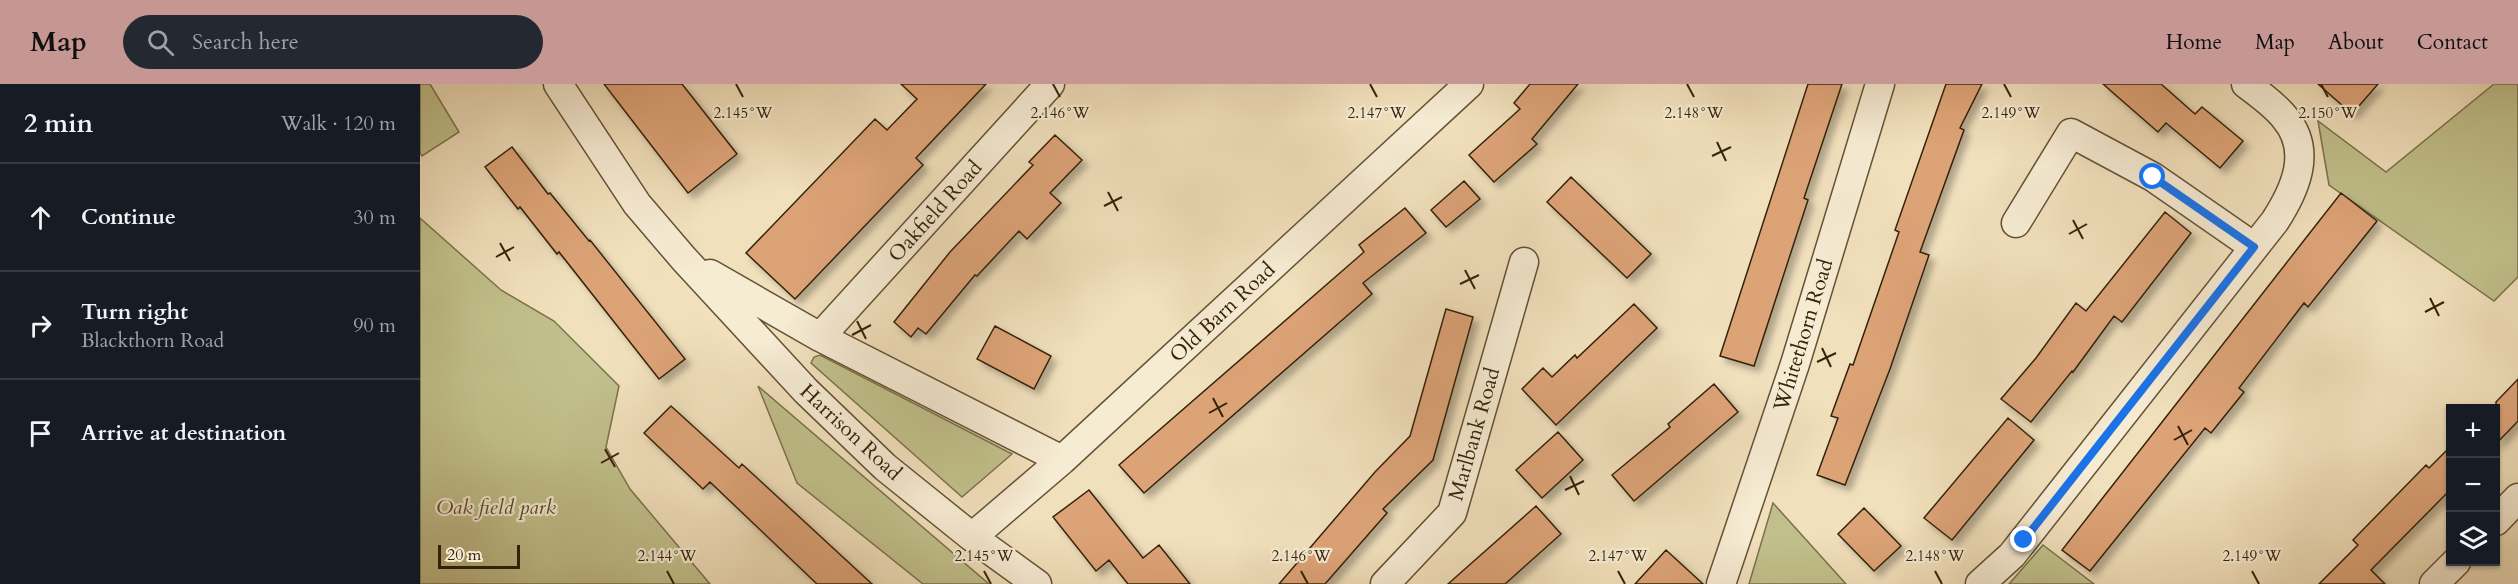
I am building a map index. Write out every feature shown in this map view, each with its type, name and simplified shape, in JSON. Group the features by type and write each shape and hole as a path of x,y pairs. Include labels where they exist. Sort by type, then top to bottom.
{"street":[{"name":"Harrison Road","path":"558,84 637,204 684,259 806,391 885,466 972,537 1037,584"},
{"name":"Oakfield Road","path":"820,337 1050,84"},
{"name":"Old Barn Road","path":"972,537 1062,460 1469,84"},
{"name":"Whitethorn Road","path":"1721,584 1795,364 1881,84"},
{"path":"1980,584 2018,548 2254,247 2291,195 2299,173 2300,144 2286,118 2258,88"},
{"path":"2016,222 2071,133 2153,177 2254,247"},
{"name":"Harrison Road","path":"684,259 820,337 1062,460"},
{"name":"Marlbank Road","path":"1385,584 1452,513 1524,262"},
{"path":"2500,517 2518,498"},
{"path":"2434,584 2451,566"}],"green space":[{"path":"420,84 430,84 459,132 422,156 420,153"},
{"path":"2494,84 2518,84 2518,277 2494,301 2329,185 2318,121 2386,172"},
{"name":"Oak field park","path":"420,218 501,290 554,321 619,386 606,447 630,489 710,584 420,584"},
{"path":"820,355 1012,454 962,497 811,363 814,357"},
{"path":"758,386 989,584 923,584 797,483"},
{"path":"1773,503 1846,584 1749,584"},
{"path":"2043,545 2094,584 2009,584"}],"building":[{"path":"604,84 682,84 737,154 688,193"},
{"path":"901,84 986,84 916,158 923,165 795,299 746,253 875,119 887,130 917,99"},
{"path":"1530,84 1578,84 1532,139 1537,144 1494,182 1469,155 1520,109 1514,103"},
{"path":"1808,84 1842,84 1804,198 1808,200 1754,366 1720,356"},
{"path":"1946,84 1982,84 1960,128 1964,130 1920,252 1929,255 1890,369 1845,485 1817,475 1838,418 1831,416 1850,364 1853,365 1899,232 1895,230"},
{"path":"2103,84 2161,84 2195,114 2202,107 2243,141 2220,168 2166,123 2158,132"},
{"path":"2318,84 2378,84 2352,114"},
{"path":"1055,135 1082,160 1050,193 1061,203 1027,239 1019,231 977,276 975,275 926,334 918,328 911,337 894,322 950,252 1033,165 1029,162"},
{"path":"512,147 548,194 550,193 590,240 685,359 659,379 559,252 557,254 485,167"},
{"path":"1571,177 1651,254 1627,278 1547,202"},
{"path":"1464,181 1480,199 1446,227 1431,210"},
{"path":"2341,193 2377,221 2308,307 2304,303 2239,388 2244,392 2211,433 2205,428 2090,571 2062,550"},
{"path":"1405,208 1426,233 1363,283 1372,294 1144,493 1119,465 1364,252 1359,245"},
{"path":"2165,212 2191,233 2122,322 2114,316 2073,372 2031,422 2001,399 2036,358 2076,303 2086,311"},
{"path":"1634,304 1657,328 1556,425 1522,389 1543,368 1552,377 1575,355 1577,358"},
{"path":"1446,309 1473,317 1433,460 1383,509 1387,513 1325,584 1279,584 1375,472 1410,436"},
{"path":"995,326 1051,356 1034,389 977,359"},
{"path":"2518,379 2518,421 2500,440 2500,404 2496,402"},
{"path":"1714,384 1738,412 1634,501 1612,475 1670,427 1668,424"},
{"path":"671,406 739,468 742,464 872,584 817,584 710,482 703,489 644,433"},
{"path":"2008,418 2034,440 1952,540 1924,518"},
{"path":"1558,432 1583,460 1542,498 1516,470"},
{"path":"2446,451 2446,494 2371,570 2385,584 2319,584 2358,545 2353,540 2426,465 2429,468"},
{"path":"1089,490 1143,558 1159,545 1190,584 1128,584 1109,560 1096,571 1053,517"},
{"path":"1536,506 1561,534 1505,584 1448,584"},
{"path":"1864,508 1901,546 1874,571 1838,534"},
{"path":"1666,550 1703,584 1635,584"}],"route":[{"path":"2024,540 2254,247 2153,177"}]}
